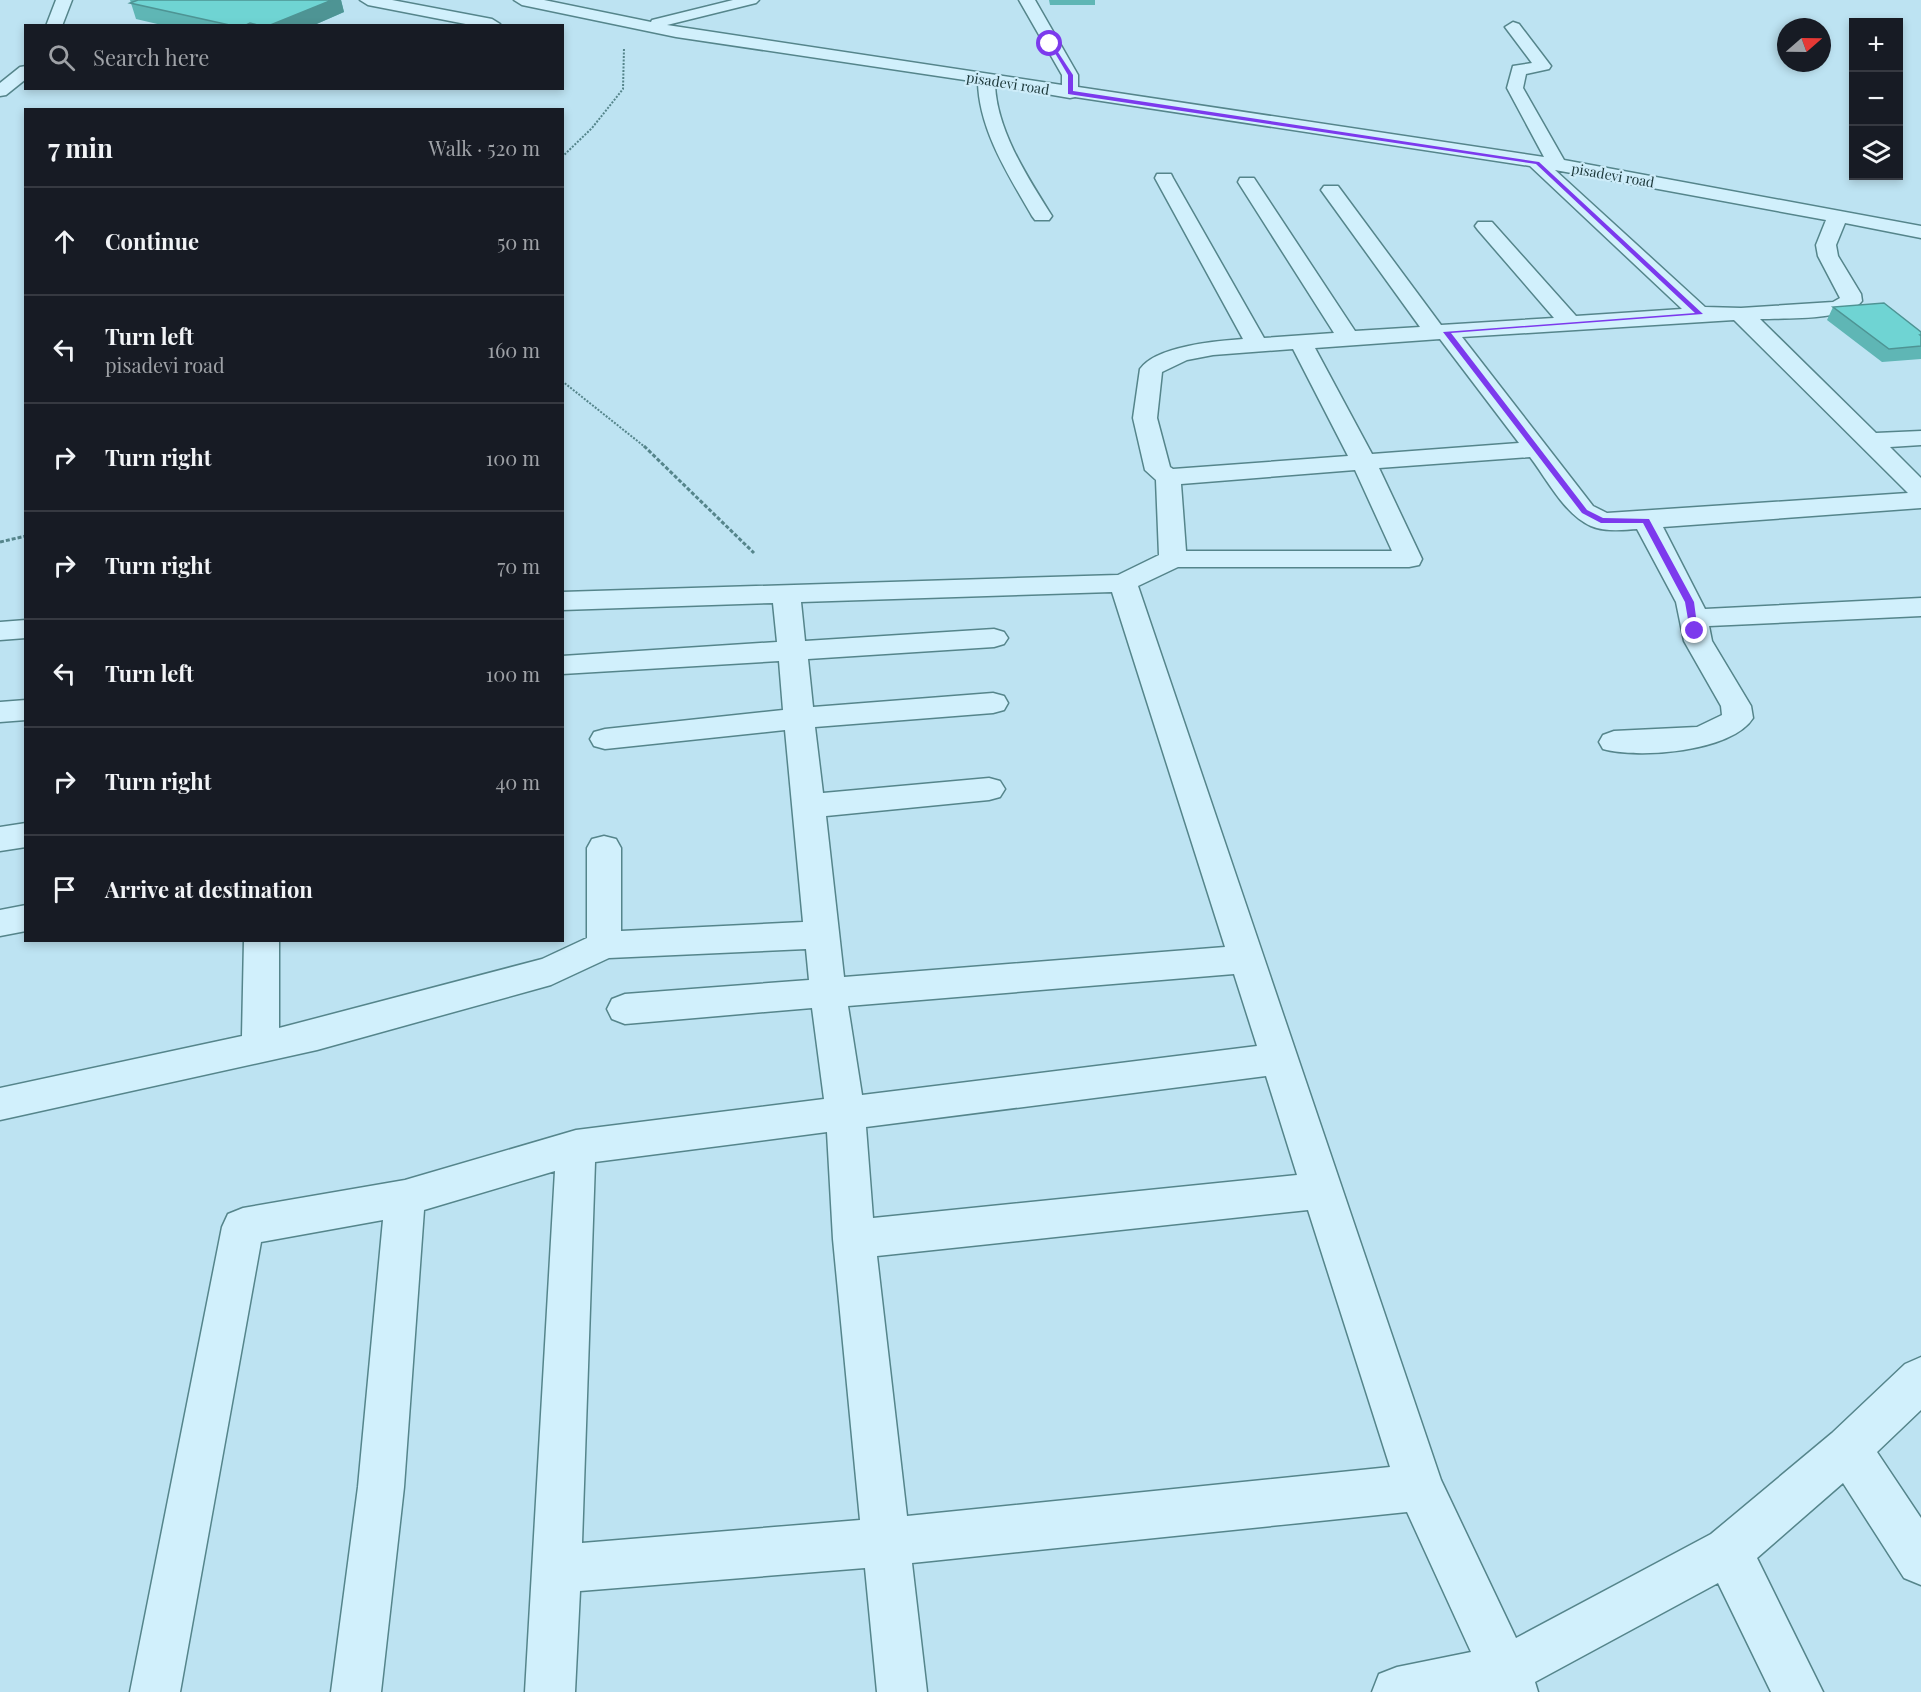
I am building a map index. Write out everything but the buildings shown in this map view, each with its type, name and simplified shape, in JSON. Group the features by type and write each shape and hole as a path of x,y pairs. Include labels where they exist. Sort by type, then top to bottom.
{"street":[{"path":"55,24 64,0"},
{"path":"368,0 492,24"},
{"name":"pisadevi road","path":"522,0 648,26 1070,93 1548,164 1921,232"},
{"path":"648,26 751,0"},
{"path":"1027,0 1071,75 1070,93"},
{"path":"1513,27 1543,66 1520,70 1515,88 1548,164 1700,314"},
{"path":"0,91 24,73"},
{"path":"986,80 986,95 1014,169 1042,216"},
{"path":"1164,178 1257,345"},
{"path":"1247,182 1348,338"},
{"path":"1331,190 1584,512 1601,521 1646,520 1921,500"},
{"path":"1536,449 1364,464 1168,477 1158,470 1145,418 1151,369 1181,354 1213,348 1700,314 1742,314 1837,308 1851,301 1850,294 1828,256 1826,245 1838,216"},
{"path":"1485,226 1570,323"},
{"path":"1742,314 1921,492"},
{"path":"564,601 786,592 1123,583 1173,559 1409,559 1364,464 1301,342"},
{"path":"1870,441 1921,438"},
{"path":"1168,477 1173,559"},
{"path":"1614,742 1698,737 1724,730 1738,718 1736,706 1698,641 1690,602 1646,520"},
{"path":"1123,583 1420,1487 1509,1682"},
{"path":"786,592 828,994 845,1113 854,1239 902,1692"},
{"path":"1693,618 1921,606"},
{"path":"0,631 24,629"},
{"path":"564,665 994,638"},
{"path":"604,739 799,718 993,703"},
{"path":"0,712 24,710"},
{"path":"808,806 989,789"},
{"path":"0,839 24,835"},
{"path":"604,848 604,945"},
{"path":"0,923 24,918"},
{"path":"0,1104 316,1035 550,971 604,945 822,935"},
{"path":"260,1047 262,942"},
{"path":"625,1009 1247,959"},
{"path":"155,1692 243,1227 405,1197 576,1147 1280,1059"},
{"path":"550,1692 576,1147"},
{"path":"854,1239 1323,1190"},
{"path":"356,1692 381,1487 405,1197"},
{"path":"1397,1692 1509,1682 1728,1551 1848,1449 1921,1379"},
{"path":"1848,1449 1921,1561"},
{"path":"557,1569 886,1542 1420,1487"},
{"path":"1728,1551 1798,1692"}],"path":[{"path":"564,155 592,128 623,89 624,48"},
{"path":"564,383 643,445 754,553"},
{"path":"0,542 24,536"}],"route":[{"path":"1050,44 1071,75 1070,93 1538,163 1700,314 1446,332 1584,512 1601,521 1646,520 1690,602 1695,631"}]}
